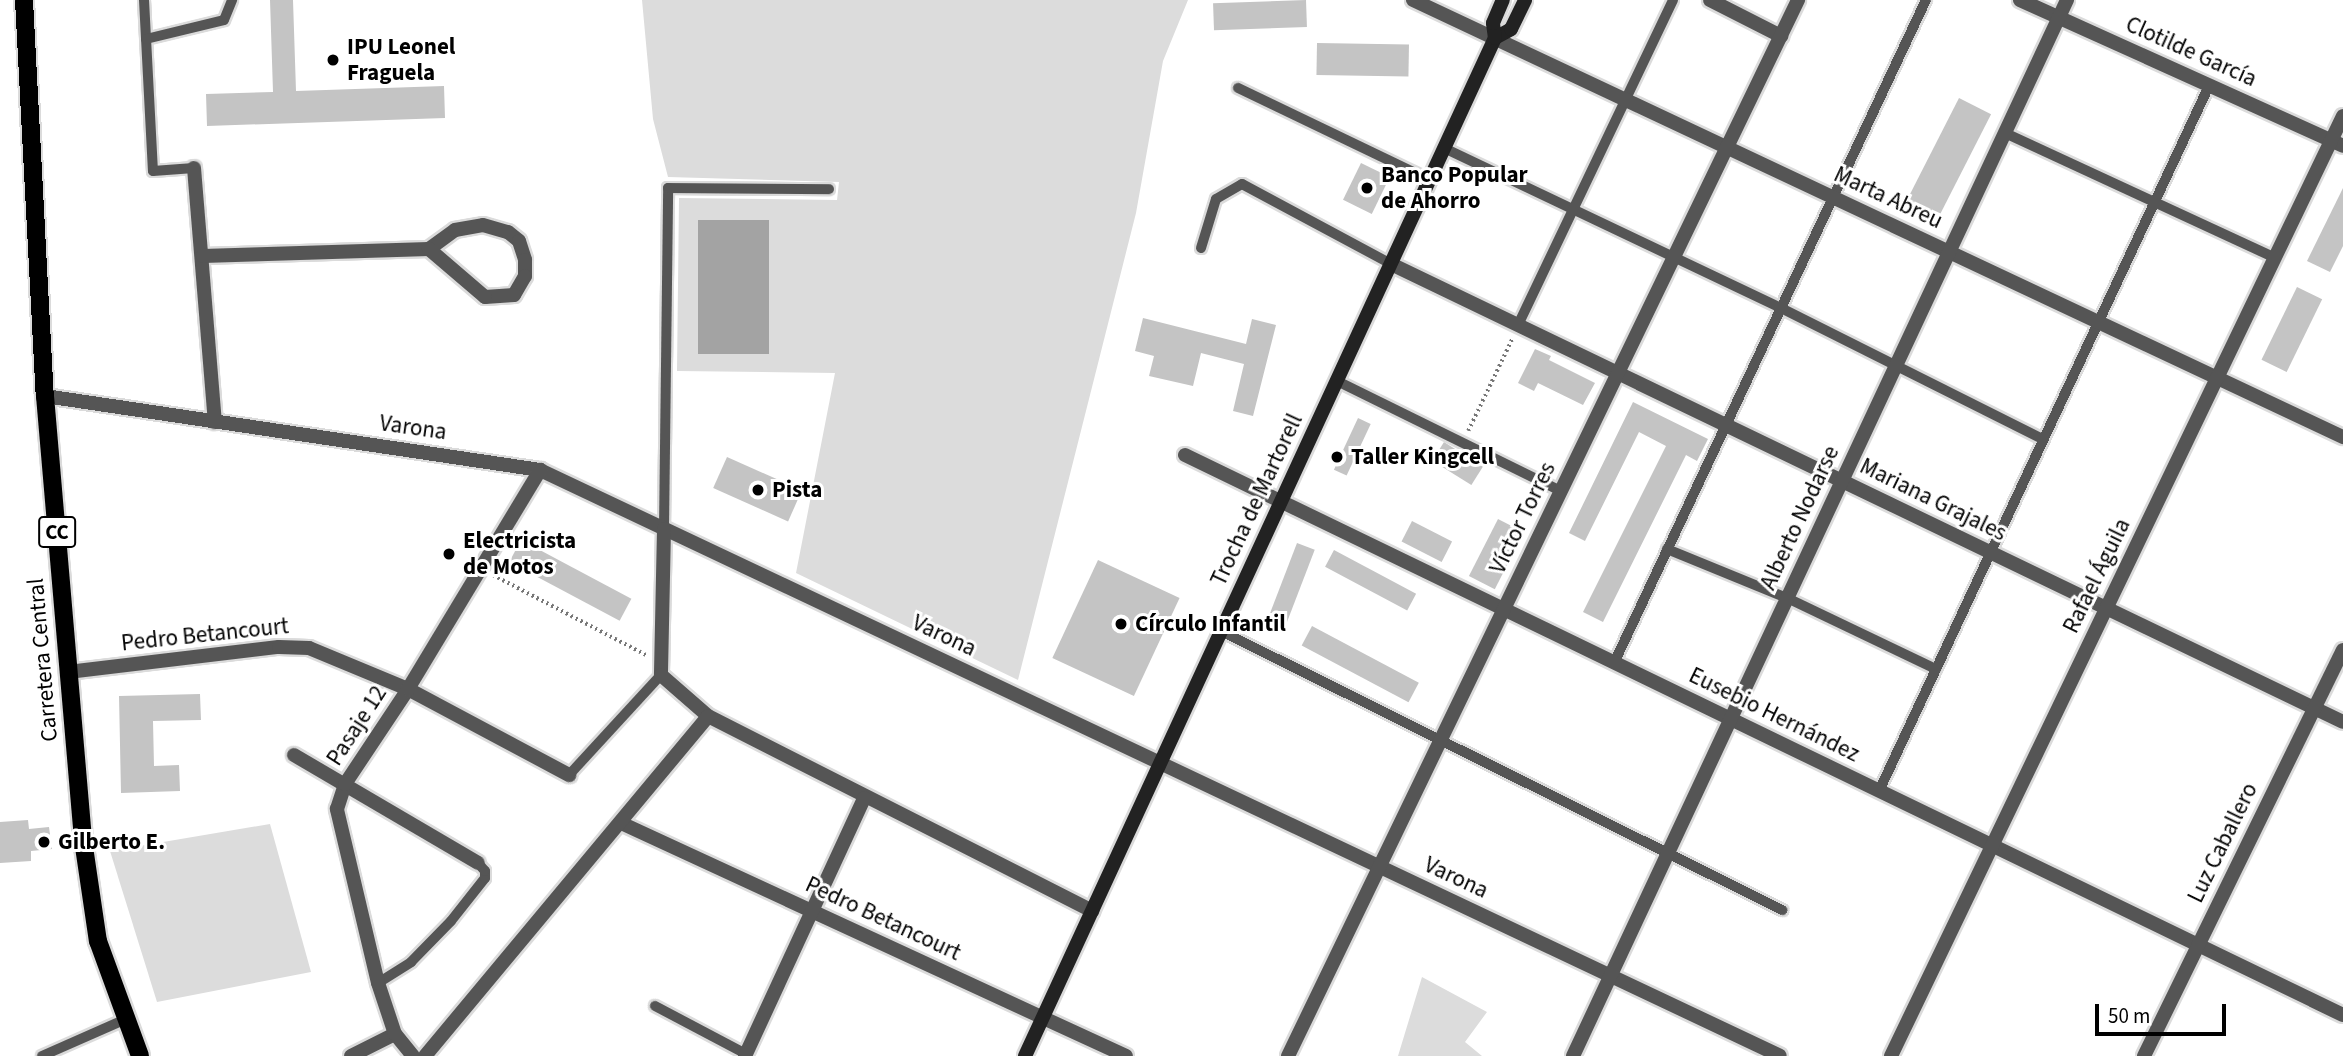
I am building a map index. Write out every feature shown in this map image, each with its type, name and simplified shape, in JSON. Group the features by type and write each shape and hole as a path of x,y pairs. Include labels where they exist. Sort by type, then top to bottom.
{"main road":[{"name":"Carretera Central","path":"24,0 45,397 83,840 98,941 140,1056"}],"street":[{"name":"Marta Abreu","path":"1413,0 2343,437"},
{"name":"Trocha de Martorell","path":"1025,1056 1495,38 1493,23 1503,0"},
{"name":"Trocha de Martorell","path":"1495,38 1511,29 1525,0"},
{"path":"1710,0 1781,36"},
{"name":"Víctor Torres","path":"1288,1056 1798,0"},
{"name":"Clotilde García","path":"2020,0 2337,143"},
{"name":"Alberto Nodarse","path":"1573,1056 2067,0"},
{"name":"Rafael Águila","path":"1891,1056 2275,258 2337,143 2343,116"},
{"path":"194,168 204,256 215,422"},
{"path":"204,256 429,249 455,230 483,225 508,232 519,241 525,260 525,276 514,295 485,297 429,249"},
{"name":"Mariana Grajales","path":"1391,264 2343,722"},
{"name":"Varona","path":"45,397 540,470 1780,1056"},
{"name":"Eusebio Hernández","path":"1185,455 2343,1015"},
{"name":"Pasaje 12","path":"395,1034 378,983 337,809 345,784 408,689 540,470"},
{"path":"664,529 661,669 708,716 1092,911"},
{"name":"Pedro Betancourt","path":"68,672 279,647 309,648 408,689 569,775"},
{"name":"Luz Caballero","path":"2144,1056 2343,650"},
{"path":"425,1056 708,716"},
{"path":"294,755 478,863"},
{"path":"746,1055 864,797"},
{"name":"Pedro Betancourt","path":"621,823 1126,1056"},
{"path":"351,1056 395,1034 413,1056"}],"lane":[{"path":"144,0 153,171 194,168"},
{"path":"146,39 224,20 232,0"},
{"path":"1518,325 1673,0"},
{"path":"1614,663 1926,0"},
{"path":"1879,791 2209,86"},
{"path":"1238,88 1430,180"},
{"path":"2005,133 2275,258"},
{"path":"1444,148 1781,308 2043,439"},
{"path":"1201,248 1216,199 1242,184 1391,264"},
{"path":"664,529 668,188 828,189"},
{"path":"1337,381 1561,491"},
{"path":"1667,549 1787,598 1936,670"},
{"path":"1221,631 1782,910"},
{"path":"569,775 661,669"},
{"path":"378,983 411,962 451,921 485,878 485,871 478,863"},
{"path":"655,1006 746,1055"},
{"path":"42,1056 126,1018"}],"path":[{"path":"1462,444 1518,325"},
{"path":"479,568 661,669"}],"shaded area":[{"path":"642,0 1188,0 1163,61 1136,213 1018,680 796,573 835,373 677,371 679,198 837,200 839,182 668,177 653,119"},
{"path":"698,220 769,220 769,354 698,354"},
{"path":"270,824 311,972 157,1002 110,851"},
{"path":"1422,977 1487,1012 1465,1042 1482,1056 1398,1056"}],"building":[{"path":"270,0 293,0 296,91 444,86 445,118 207,126 206,94 273,92"},
{"path":"1306,0 1307,27 1214,30 1213,3"},
{"path":"1317,43 1409,45 1408,77 1316,75"},
{"path":"1959,98 1991,114 1937,220 1905,204"},
{"name":"Banco Popular de Ahorro","path":"1361,163 1390,177 1372,214 1343,200"},
{"path":"2343,188 2343,246 2330,272 2307,261"},
{"path":"2297,287 2322,299 2287,372 2261,360"},
{"path":"1143,318 1246,344 1252,319 1276,325 1253,416 1233,411 1244,364 1201,353 1193,386 1149,376 1154,356 1135,351"},
{"path":"1535,349 1551,356 1549,360 1595,383 1583,405 1538,383 1534,391 1518,383"},
{"path":"1633,402 1708,439 1697,461 1686,455 1603,622 1583,612 1666,446 1639,432 1585,541 1569,533"},
{"path":"1358,418 1371,424 1347,476 1334,470"},
{"path":"1444,442 1483,466 1471,485 1432,461"},
{"name":"Pista","path":"727,457 802,490 788,521 713,488"},
{"path":"1498,519 1524,532 1495,589 1469,576"},
{"path":"1412,521 1452,541 1442,562 1402,541"},
{"path":"521,540 631,599 620,621 509,562"},
{"path":"1297,543 1315,550 1284,631 1266,624"},
{"path":"1334,550 1416,594 1407,610 1325,567"},
{"path":"1098,560 1180,598 1134,696 1052,658"},
{"path":"1312,626 1419,683 1409,702 1302,645"},
{"path":"200,694 201,720 153,721 154,766 179,765 180,791 121,793 119,696"},
{"path":"28,820 29,829 49,827 52,849 31,851 31,861 0,863 0,822"}],"place":[{"name":"IPU Leonel Fraguela","path":"333,60"},
{"name":"Banco Popular de Ahorro","path":"1367,188"},
{"name":"Taller Kingcell","path":"1337,457"},
{"name":"Pista","path":"758,490"},
{"name":"Electricista de Motos","path":"449,554"},
{"name":"Círculo Infantil","path":"1121,624"},
{"name":"Gilberto E.","path":"44,842"}]}
